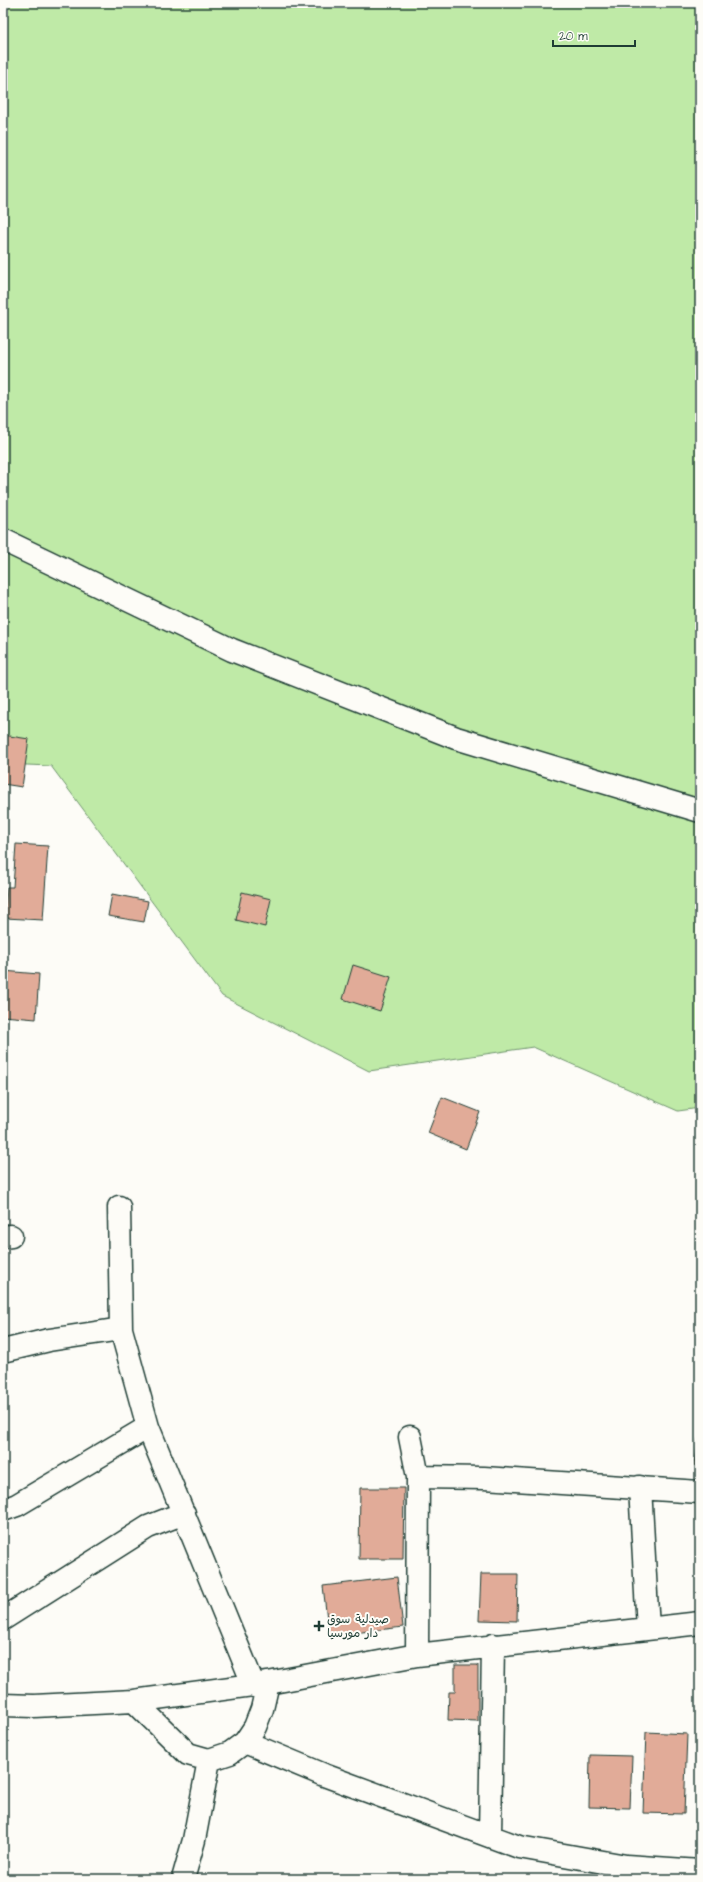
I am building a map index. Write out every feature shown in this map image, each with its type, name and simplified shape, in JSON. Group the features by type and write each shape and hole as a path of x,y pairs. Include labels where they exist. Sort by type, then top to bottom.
{"street":[{"path":"3,540 232,650 456,738 700,811"},
{"path":"119,1207 121,1329 148,1427 184,1513 261,1684 262,1709 255,1726 245,1742 230,1753 209,1760 188,1754 134,1701"},
{"path":"3,1351 49,1340 121,1329"},
{"path":"3,1510 17,1505 148,1427"},
{"path":"410,1437 418,1477 417,1655"},
{"path":"418,1477 484,1478 700,1492"},
{"path":"640,1487 648,1629"},
{"path":"3,1619 148,1527 184,1513"},
{"path":"3,1705 34,1706 134,1701 261,1684 417,1655 493,1645 700,1623"},
{"path":"490,1836 493,1645"},
{"path":"245,1742 324,1775 519,1847 626,1866 700,1871"},
{"path":"184,1879 194,1840 209,1760"}],"green space":[{"path":"3,3 700,3 700,1108 678,1111 533,1047 369,1071 222,996 51,766 3,764"}],"building":[{"path":"3,735 29,739 22,787 3,784"},
{"path":"16,844 48,846 43,920 5,918 7,887 13,887"},
{"path":"242,892 271,899 265,927 236,920"},
{"path":"112,894 148,901 144,922 108,916"},
{"path":"353,965 391,977 380,1011 343,999"},
{"path":"3,971 39,974 36,1019 3,1016"},
{"path":"442,1097 480,1112 466,1149 428,1133"},
{"path":"700,1425 700,1466 695,1465"},
{"path":"360,1488 404,1488 403,1559 359,1559"},
{"path":"481,1574 518,1574 517,1621 479,1620"},
{"path":"397,1577 403,1627 329,1636 323,1586"},
{"path":"455,1665 478,1665 478,1721 448,1720 449,1692 455,1692"},
{"path":"646,1732 687,1734 684,1814 643,1813"},
{"path":"590,1755 632,1756 630,1808 589,1807"}],"place":[{"name":"صيدلية سوق دار مورسيا","path":"319,1626"}]}
